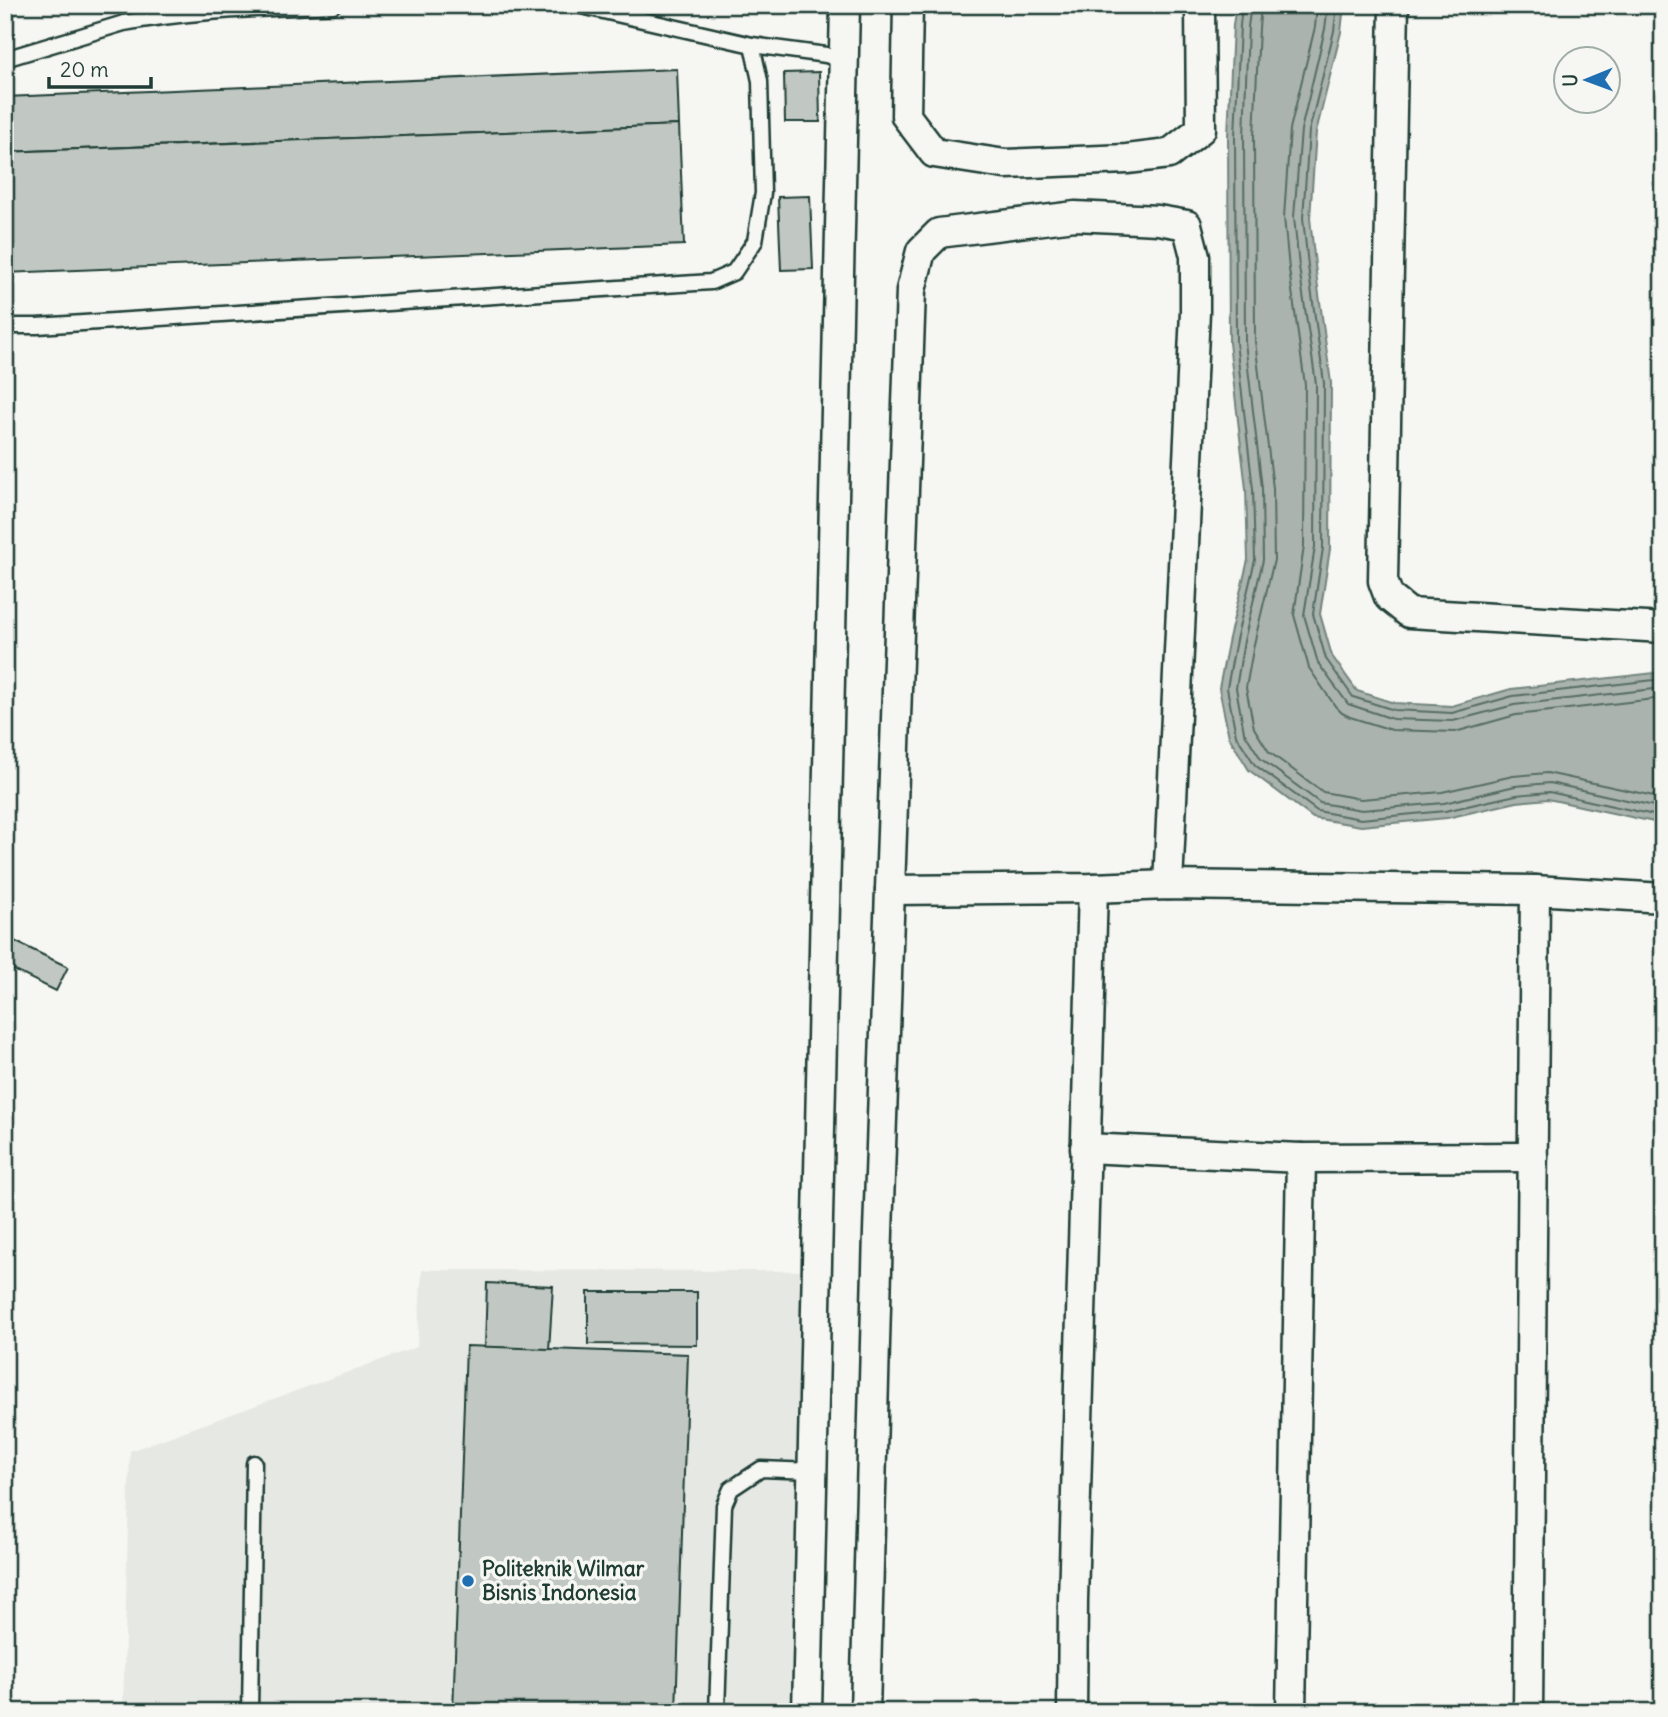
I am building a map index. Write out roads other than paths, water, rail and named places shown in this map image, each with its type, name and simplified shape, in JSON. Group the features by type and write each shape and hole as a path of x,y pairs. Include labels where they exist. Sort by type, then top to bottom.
{"street":[{"path":"807,1712 845,5"},
{"path":"908,5 906,116 934,153 1005,164 1127,159 1170,154 1201,129 1199,5"},
{"path":"1394,5 1383,581 1389,597 1409,613 1663,628"},
{"path":"865,1712 878,1231 911,290 921,251 939,233 1075,216 1158,220 1187,225 1195,256 1195,326 1168,885"},
{"path":"890,890 1168,885 1535,890 1663,898"},
{"path":"1072,1712 1093,888"},
{"path":"1528,1712 1535,890"},
{"path":"1085,1148 1301,1158 1533,1157"},
{"path":"1291,1712 1301,1158"}],"lane":[{"path":"5,59 138,20 333,5"},
{"path":"577,5 752,45 826,55 844,61"},
{"path":"5,326 711,282 734,272 755,241 763,193 760,81 752,45"},
{"path":"250,1712 254,1464"},
{"path":"717,1712 724,1505 731,1489 761,1469 812,1471"}],"water":[{"path":"1236,5 1344,5 1341,32 1316,132 1310,218 1331,383 1330,549 1320,614 1332,656 1357,691 1394,703 1452,706 1511,689 1663,672 1663,824 1548,799 1517,802 1447,818 1361,826 1313,818 1249,770 1229,737 1219,688 1248,560 1246,489 1229,343 1228,136"}],"place":[{"name":"Politeknik Wilmar Bisnis Indonesia","path":"468,1581"}]}
